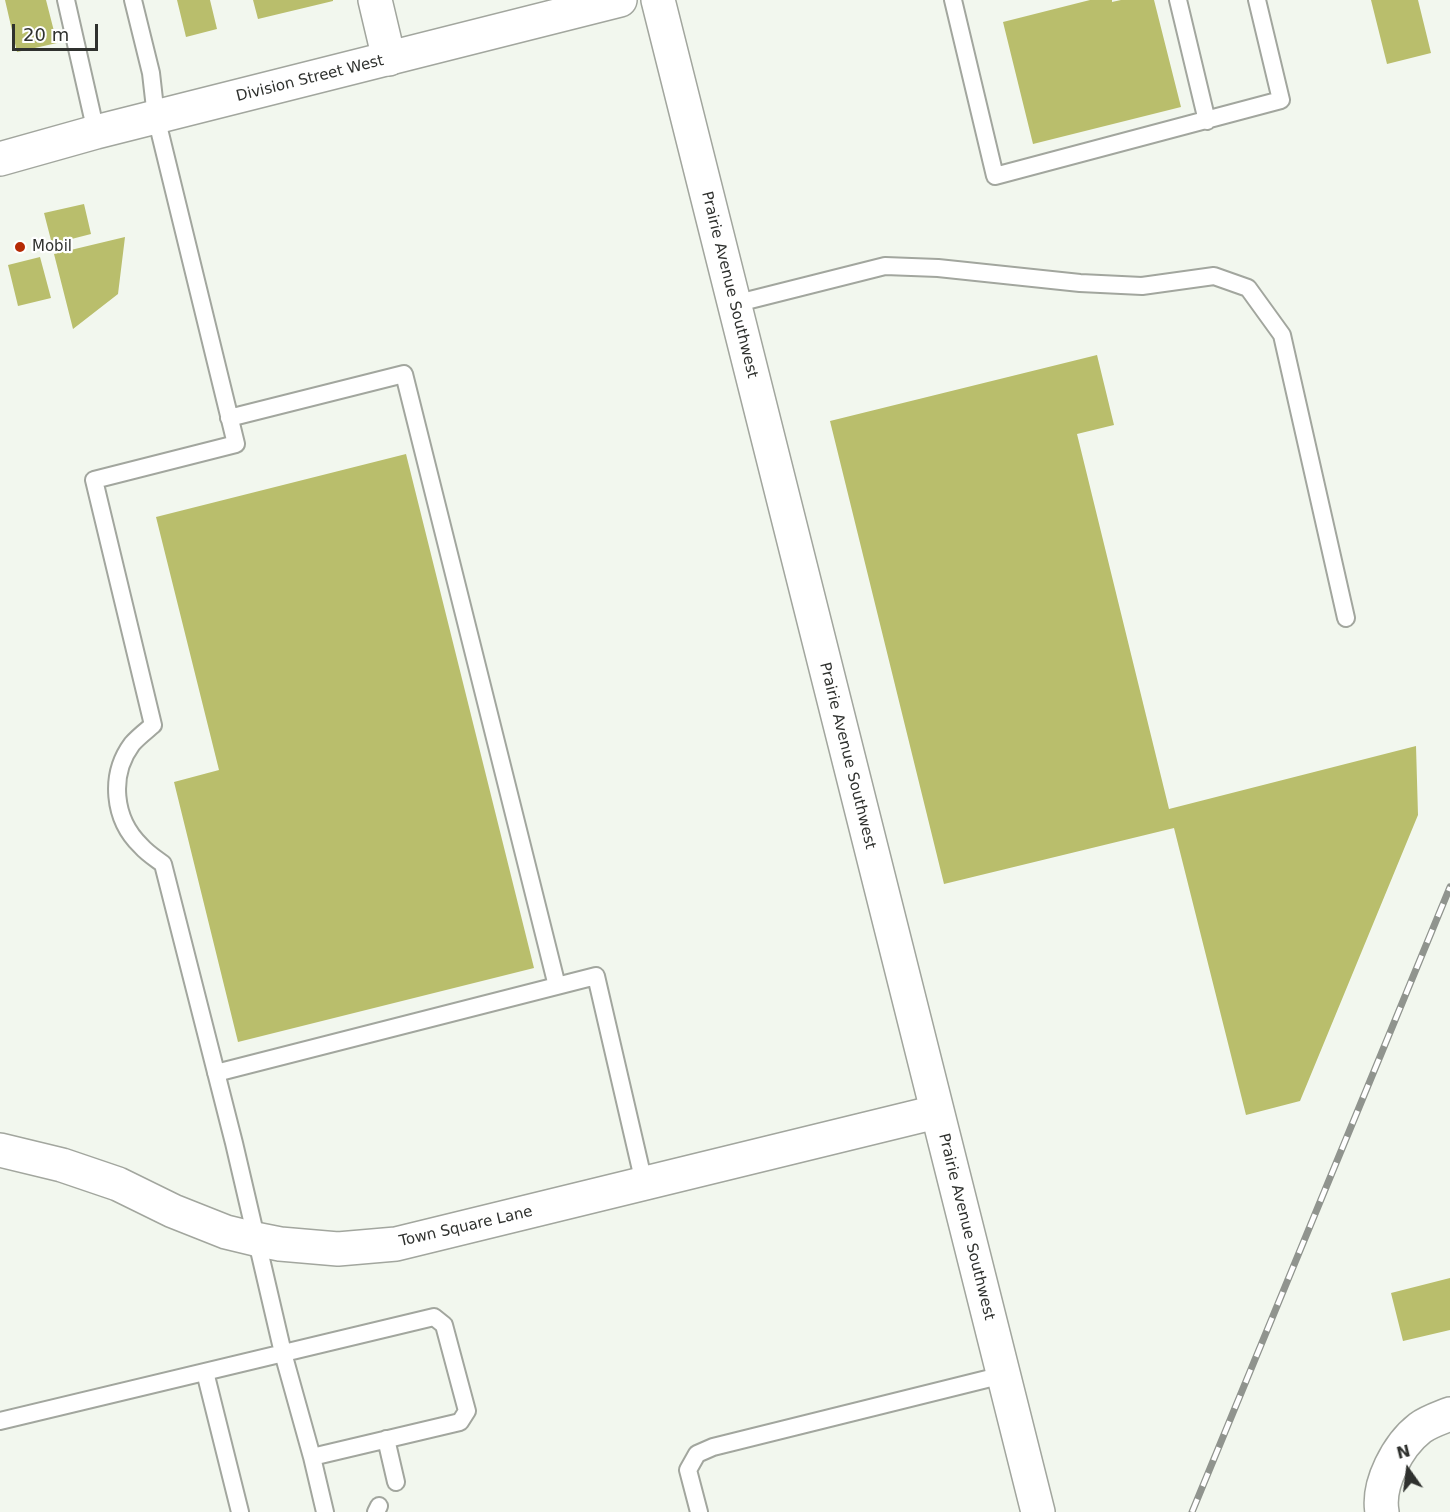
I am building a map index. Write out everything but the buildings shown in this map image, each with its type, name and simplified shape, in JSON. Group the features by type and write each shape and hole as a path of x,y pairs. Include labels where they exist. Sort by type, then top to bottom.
{"street":[{"path":"375,0 389,59"},
{"name":"Division Street West","path":"0,159 96,132 620,0"},
{"name":"Prairie Avenue Southwest","path":"658,0 1038,1512"},
{"name":"Town Square Lane","path":"0,1150 73,1168 118,1184 183,1215 226,1232 280,1244 338,1249 396,1244 936,1112"},
{"path":"1382,1512 1381,1504 1387,1474 1399,1449 1420,1427 1450,1414"}],"lane":[{"path":"66,0 96,132"},
{"path":"133,0 151,73 156,117 236,444 94,480 153,725 133,743 120,766 117,795 120,815 139,845 162,864 216,1073 283,1353 325,1512"},
{"path":"953,0 995,176 1281,100 1257,0"},
{"path":"1178,0 1207,121"},
{"path":"734,304 885,266 938,267 1080,284 1142,286 1214,276 1248,288 1282,335 1346,618"},
{"path":"230,418 404,374 557,986"},
{"path":"216,1073 596,975 644,1183"},
{"path":"0,1421 434,1317 444,1325 467,1411 460,1422 312,1457"},
{"path":"205,1372 240,1512"},
{"path":"699,1512 688,1470 697,1454 705,1450 1003,1375"},
{"path":"386,1439 396,1482"}],"railway":[{"path":"1192,1512 1450,887"}],"place":[{"name":"Mobil","path":"20,247"}]}
